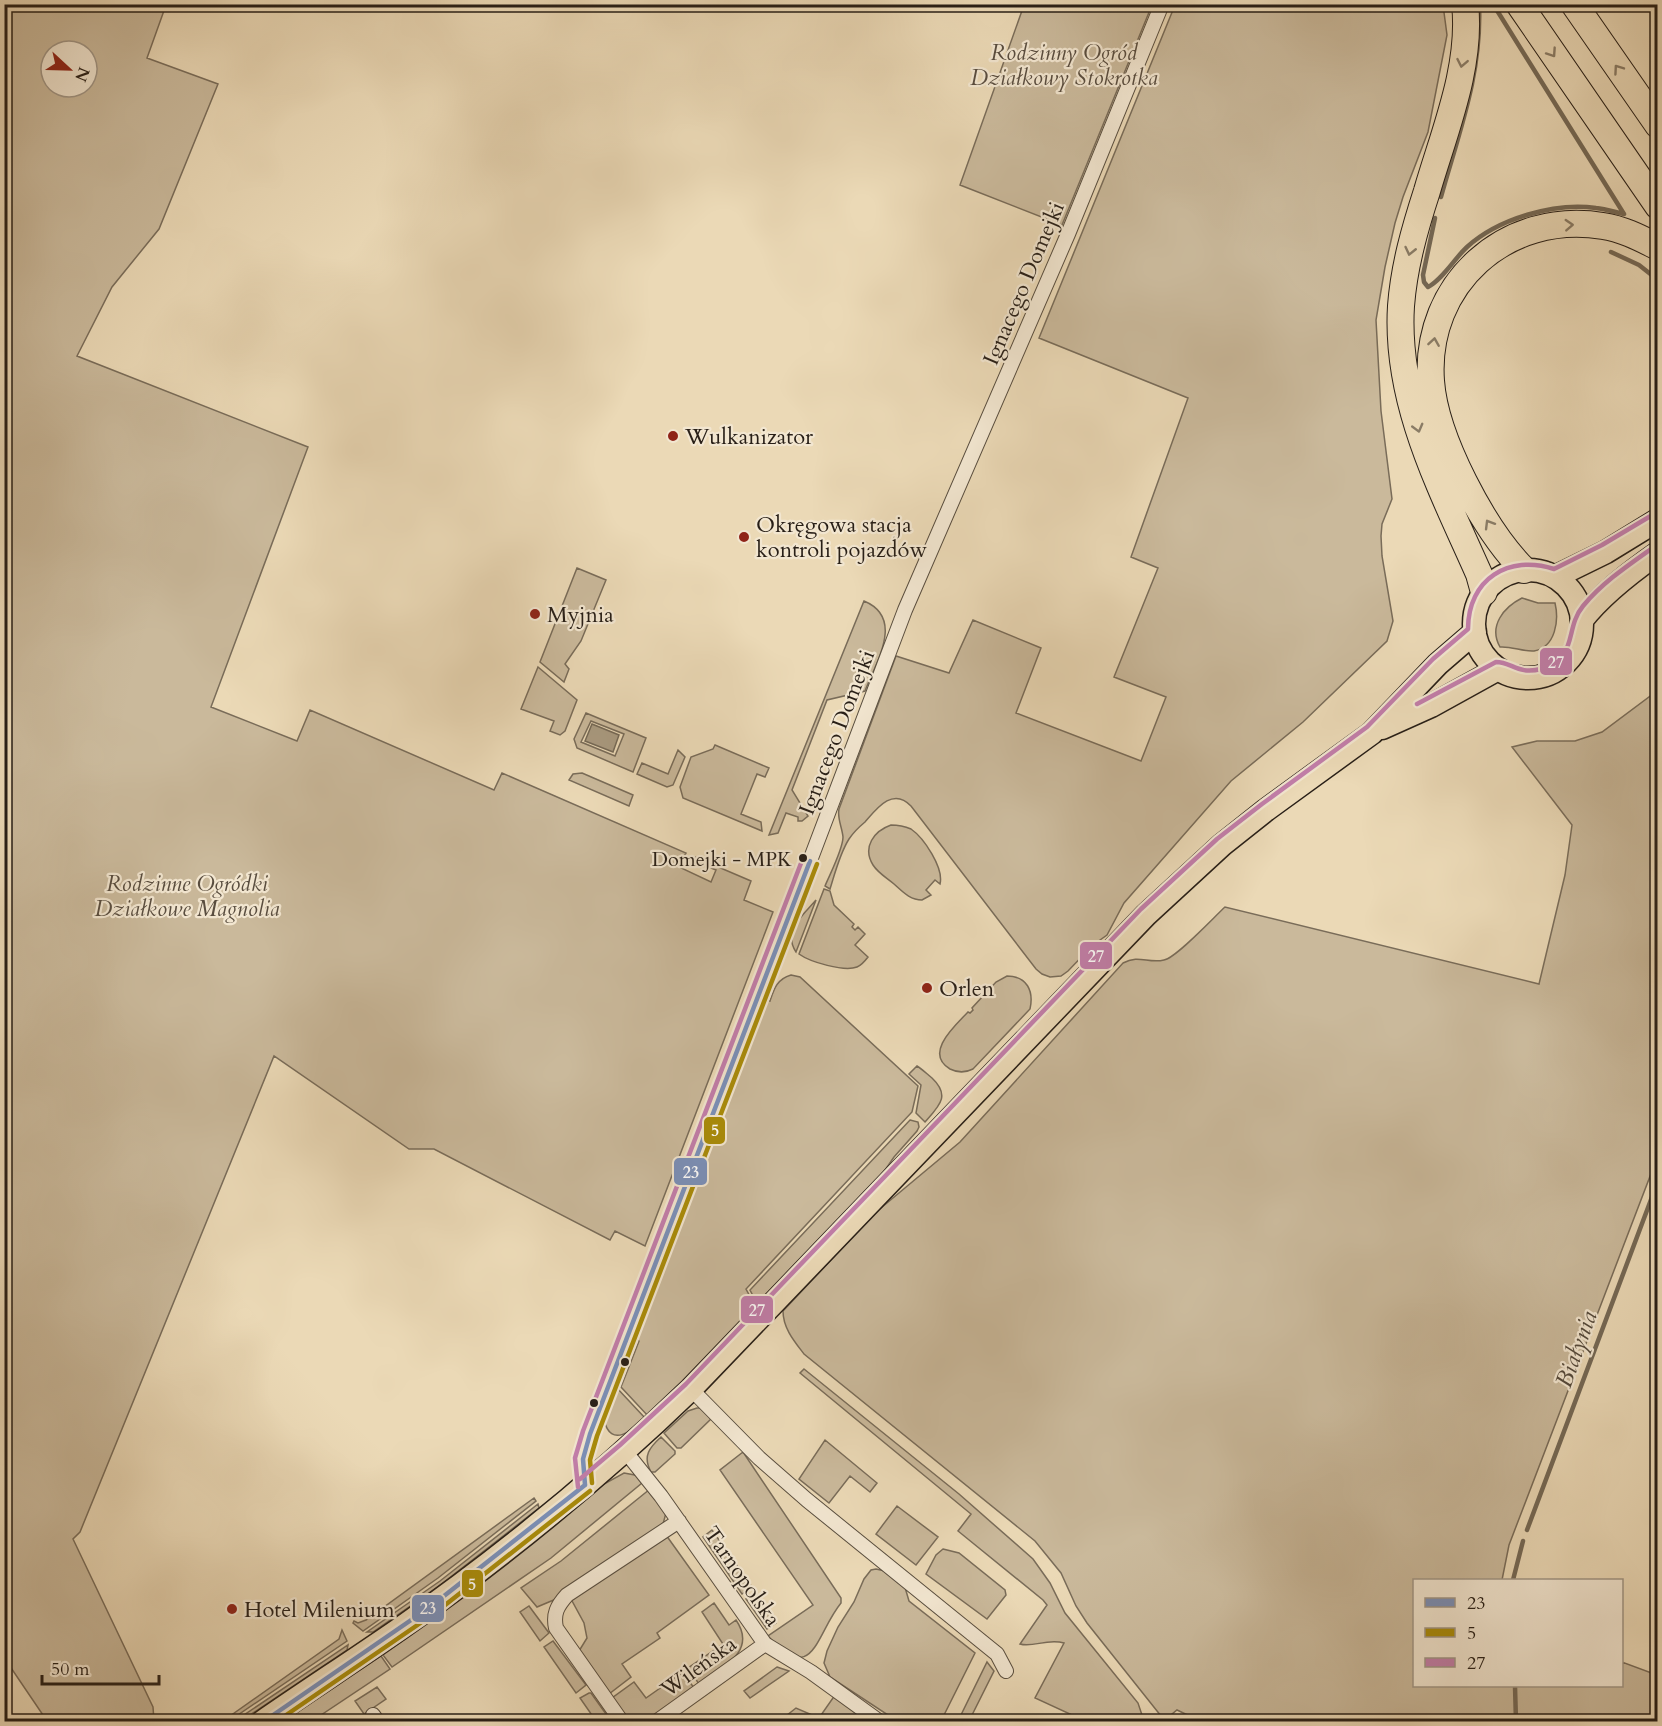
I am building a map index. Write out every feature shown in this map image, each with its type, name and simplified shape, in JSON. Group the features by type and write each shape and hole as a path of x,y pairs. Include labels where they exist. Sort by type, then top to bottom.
{"highway":[{"path":"1465,4 1464,54 1406,270 1401,306 1401,340 1404,372 1423,447 1479,574 1484,592"},
{"path":"1519,4 1658,206"},
{"path":"1574,4 1658,125"},
{"path":"1524,570 1512,558 1491,528 1445,439 1436,412 1431,382 1431,360 1441,312 1453,289 1471,267 1493,249 1519,234 1547,226 1602,225 1623,231 1658,247"}],"main road":[{"path":"1555,578 1606,552 1658,520"},
{"path":"1582,620 1605,595 1658,553"},
{"path":"1524,570 1536,571 1555,578 1566,586 1574,595 1582,620 1576,649 1563,666 1554,672 1534,678 1513,676 1498,669 1485,657 1479,647 1475,632 1475,613 1484,592 1502,577 1524,570"},
{"path":"262,1722 430,1607 515,1542 625,1451 691,1389 1146,915 1231,838 1372,733 1438,664 1475,632"},
{"path":"1372,733 1431,706 1498,669"}],"street":[{"name":"Ignacego Domejki","path":"585,1485 582,1461 596,1416 905,610 1068,234 1162,4"},
{"path":"691,1389 759,1458 807,1500 997,1653 1006,1671"},
{"name":"Tarnopolska","path":"625,1451 679,1521 765,1644 811,1672 879,1722"},
{"path":"622,1722 556,1628 555,1613 567,1595 679,1521"},
{"name":"Wileńska","path":"656,1722 765,1644"}],"green space":[{"name":"Rodzinne Ogródki Działkowe Magnolia","path":"4,5 166,5 147,58 218,84 159,229 112,287 77,356 308,447 211,707 297,741 310,710 494,790 502,773 686,853 679,867 711,882 716,870 694,861 695,857 751,881 744,900 773,912 645,1246 615,1231 610,1240 434,1149 409,1149 274,1056 80,1532 73,1539 153,1707 154,1721 47,1721 5,1659"},
{"name":"Rodzinny Ogród Działkowy Stokrotka","path":"1024,5 1152,5 1062,225 960,185"},
{"path":"1175,5 1443,5 1447,35 1428,132 1395,223 1376,320 1381,411 1392,499 1382,524 1382,556 1393,621 1387,641 1303,722 1231,781 1124,903 1107,935 1093,945 1068,971 1061,976 1050,977 1036,969 911,806 904,801 892,799 886,802 856,830 843,850 830,889 825,886 839,855 843,837 839,809 896,656 949,673 973,620 1041,648 1016,713 1141,761 1166,697 1114,677 1158,568 1131,557 1188,398 1039,338"},
{"path":"577,568 606,580 581,641 565,664 569,669 564,682 540,662"},
{"path":"1522,598 1538,603 1555,603 1556,625 1551,639 1534,651 1500,647 1497,639 1497,625 1500,618 1509,606"},
{"path":"864,601 876,609 883,618 885,629 884,642 875,667 865,691 827,700 792,790 808,816 798,821 798,817 786,813 778,833 769,835"},
{"path":"538,667 577,700 565,731 560,735 550,731 554,721 521,709"},
{"path":"1657,691 1657,1158 1509,1545 1502,1579 1413,1579 1413,1687 1623,1687 1623,1662 1657,1675 1657,1721 1202,1722 1177,1710 1171,1715 1170,1721 1165,1721 1087,1623 1076,1606 1061,1573 1035,1541 804,1354 787,1329 783,1311 875,1213 960,1142 1123,963 1134,959 1158,961 1170,958 1225,907 1539,984 1565,875 1572,825 1512,747 1537,741 1575,741 1602,732"},
{"path":"586,713 646,738 633,772 577,748 574,739","holes":["591,721 624,734 615,756 581,742"]},
{"path":"715,745 769,768 765,777 757,774 741,814 761,822 762,831 683,798 680,787 691,757 713,749"},
{"path":"678,750 685,757 673,785 667,787 637,774 642,763 668,774"},
{"path":"582,773 633,795 629,806 569,780 573,774"},
{"path":"891,825 911,829 916,833 936,862 940,884 935,880 926,890 931,895 922,900 914,899 904,893 877,870 870,858 869,846 872,840 879,831"},
{"path":"824,889 830,891 834,905 854,924 852,927 855,930 858,927 865,934 855,945 868,957 857,967 844,968 827,965 799,954"},
{"path":"816,900 796,952 792,944 793,930 796,923"},
{"path":"791,975 800,977 918,1086 912,1112 746,1289 757,1309 648,1416 621,1387 639,1341 635,1339 766,1000 770,1001 779,982"},
{"path":"1007,976 1020,979 1028,986 1031,996 1030,1009 973,1069 961,1072 950,1069 940,1055 944,1039 968,1012 973,1010 972,1008 996,982"},
{"path":"917,1066 938,1084 942,1096 938,1106 925,1122 916,1113 921,1085 909,1074"},
{"path":"910,1120 918,1122 917,1131 894,1157 874,1186 759,1307 750,1290"},
{"path":"804,1369 959,1494 1033,1559 1050,1583 1065,1613 1138,1703 1144,1721 1085,1721 1035,1698 1064,1643 1020,1644 1047,1605 958,1531 971,1514 800,1373"},
{"path":"616,1387 645,1418 629,1432 617,1435 607,1429 604,1420"},
{"path":"701,1408 712,1418 681,1448 677,1448 664,1433 688,1411"},
{"path":"661,1437 675,1451 675,1454 655,1472 651,1472 647,1461 648,1452"},
{"path":"825,1440 877,1483 870,1492 850,1476 829,1503 799,1479"},
{"path":"743,1452 841,1598 841,1603 819,1641 812,1651 804,1656 795,1657 783,1651 768,1636 813,1605 720,1470"},
{"path":"624,1473 640,1476 642,1483 551,1558 392,1667 383,1655 483,1582 604,1484"},
{"path":"650,1489 666,1513 663,1524 556,1599 537,1607 521,1588 561,1561"},
{"path":"534,1498 536,1501 438,1578 363,1631 353,1623 366,1620"},
{"path":"538,1504 539,1508 439,1586 373,1632 367,1632 440,1581"},
{"path":"897,1506 938,1537 916,1565 876,1534"},
{"path":"712,1530 752,1587 742,1594 703,1537"},
{"path":"666,1535 709,1595 657,1633 660,1638 622,1664 631,1677 609,1694 579,1651 587,1638 584,1623 571,1599"},
{"path":"943,1549 959,1553 1005,1590 1006,1595 987,1619 926,1574 936,1555"},
{"path":"871,1570 885,1571 904,1584 909,1601 975,1653 941,1721 897,1721 830,1677 824,1663 838,1627 854,1602 864,1579"},
{"path":"755,1592 776,1623 767,1629 746,1599"},
{"path":"714,1603 729,1625 736,1620 742,1631 743,1641 734,1658 699,1684 688,1668 723,1644 702,1612"},
{"path":"529,1606 549,1633 540,1641 520,1612"},
{"path":"342,1630 347,1641 229,1721 223,1721 339,1639"},
{"path":"553,1641 586,1685 576,1693 544,1647"},
{"path":"348,1645 347,1650 241,1721 235,1721"},
{"path":"381,1656 390,1669 312,1721 284,1721"},
{"path":"987,1662 994,1671 969,1721 958,1721"},
{"path":"777,1667 789,1671 750,1698 744,1691"},
{"path":"683,1672 694,1688 646,1721 629,1721 612,1698 634,1682 646,1698"},
{"path":"377,1687 386,1699 364,1714 355,1701"},
{"path":"589,1693 611,1721 596,1721 580,1698"},
{"path":"835,1695 868,1721 789,1721 786,1716 796,1708 819,1718"}],"shaded area":[{"path":"592,724 619,735 613,752 585,741"}],"waterway":[{"path":"1441,197 1473,79 1477,55 1479,4"},
{"path":"1493,4 1624,214"},
{"path":"1435,218 1423,275 1428,287 1439,279 1467,247 1494,228 1510,221 1545,210 1562,208 1596,208 1624,214"},
{"path":"1611,252 1639,265 1658,280"},
{"name":"Białynia","path":"1527,1530 1658,1181"},
{"name":"Białynia","path":"1513,1579 1523,1541"},
{"name":"Białynia","path":"1515,1687 1516,1722"}],"transit line":[{"name":"27","path":"580,1479 686,1384 1141,909 1217,839 1367,727 1433,659 1468,629 1470,611 1475,596 1483,584 1507,568 1537,565 1554,569 1602,545 1654,514"},
{"name":"27","path":"1417,704 1496,662 1527,670 1541,669 1553,664 1566,650 1577,615 1583,606 1607,582 1651,549"},
{"name":"27","path":"578,1487 575,1458 583,1431 803,858"},
{"name":"23","path":"585,1485 583,1459 590,1434 810,861"},
{"name":"5","path":"592,1483 590,1460 597,1436 817,864"},
{"name":"23","path":"263,1722 430,1607 585,1485"},
{"name":"5","path":"276,1722 435,1613 590,1491"}],"place":[{"name":"Wulkanizator","path":"673,436"},
{"name":"Okręgowa stacja kontroli pojazdów","path":"744,537"},
{"name":"Myjnia","path":"535,614"},
{"name":"Domejki - MPK","path":"803,858"},
{"name":"Orlen","path":"927,988"},
{"name":"Hotel Milenium","path":"232,1609"}]}
